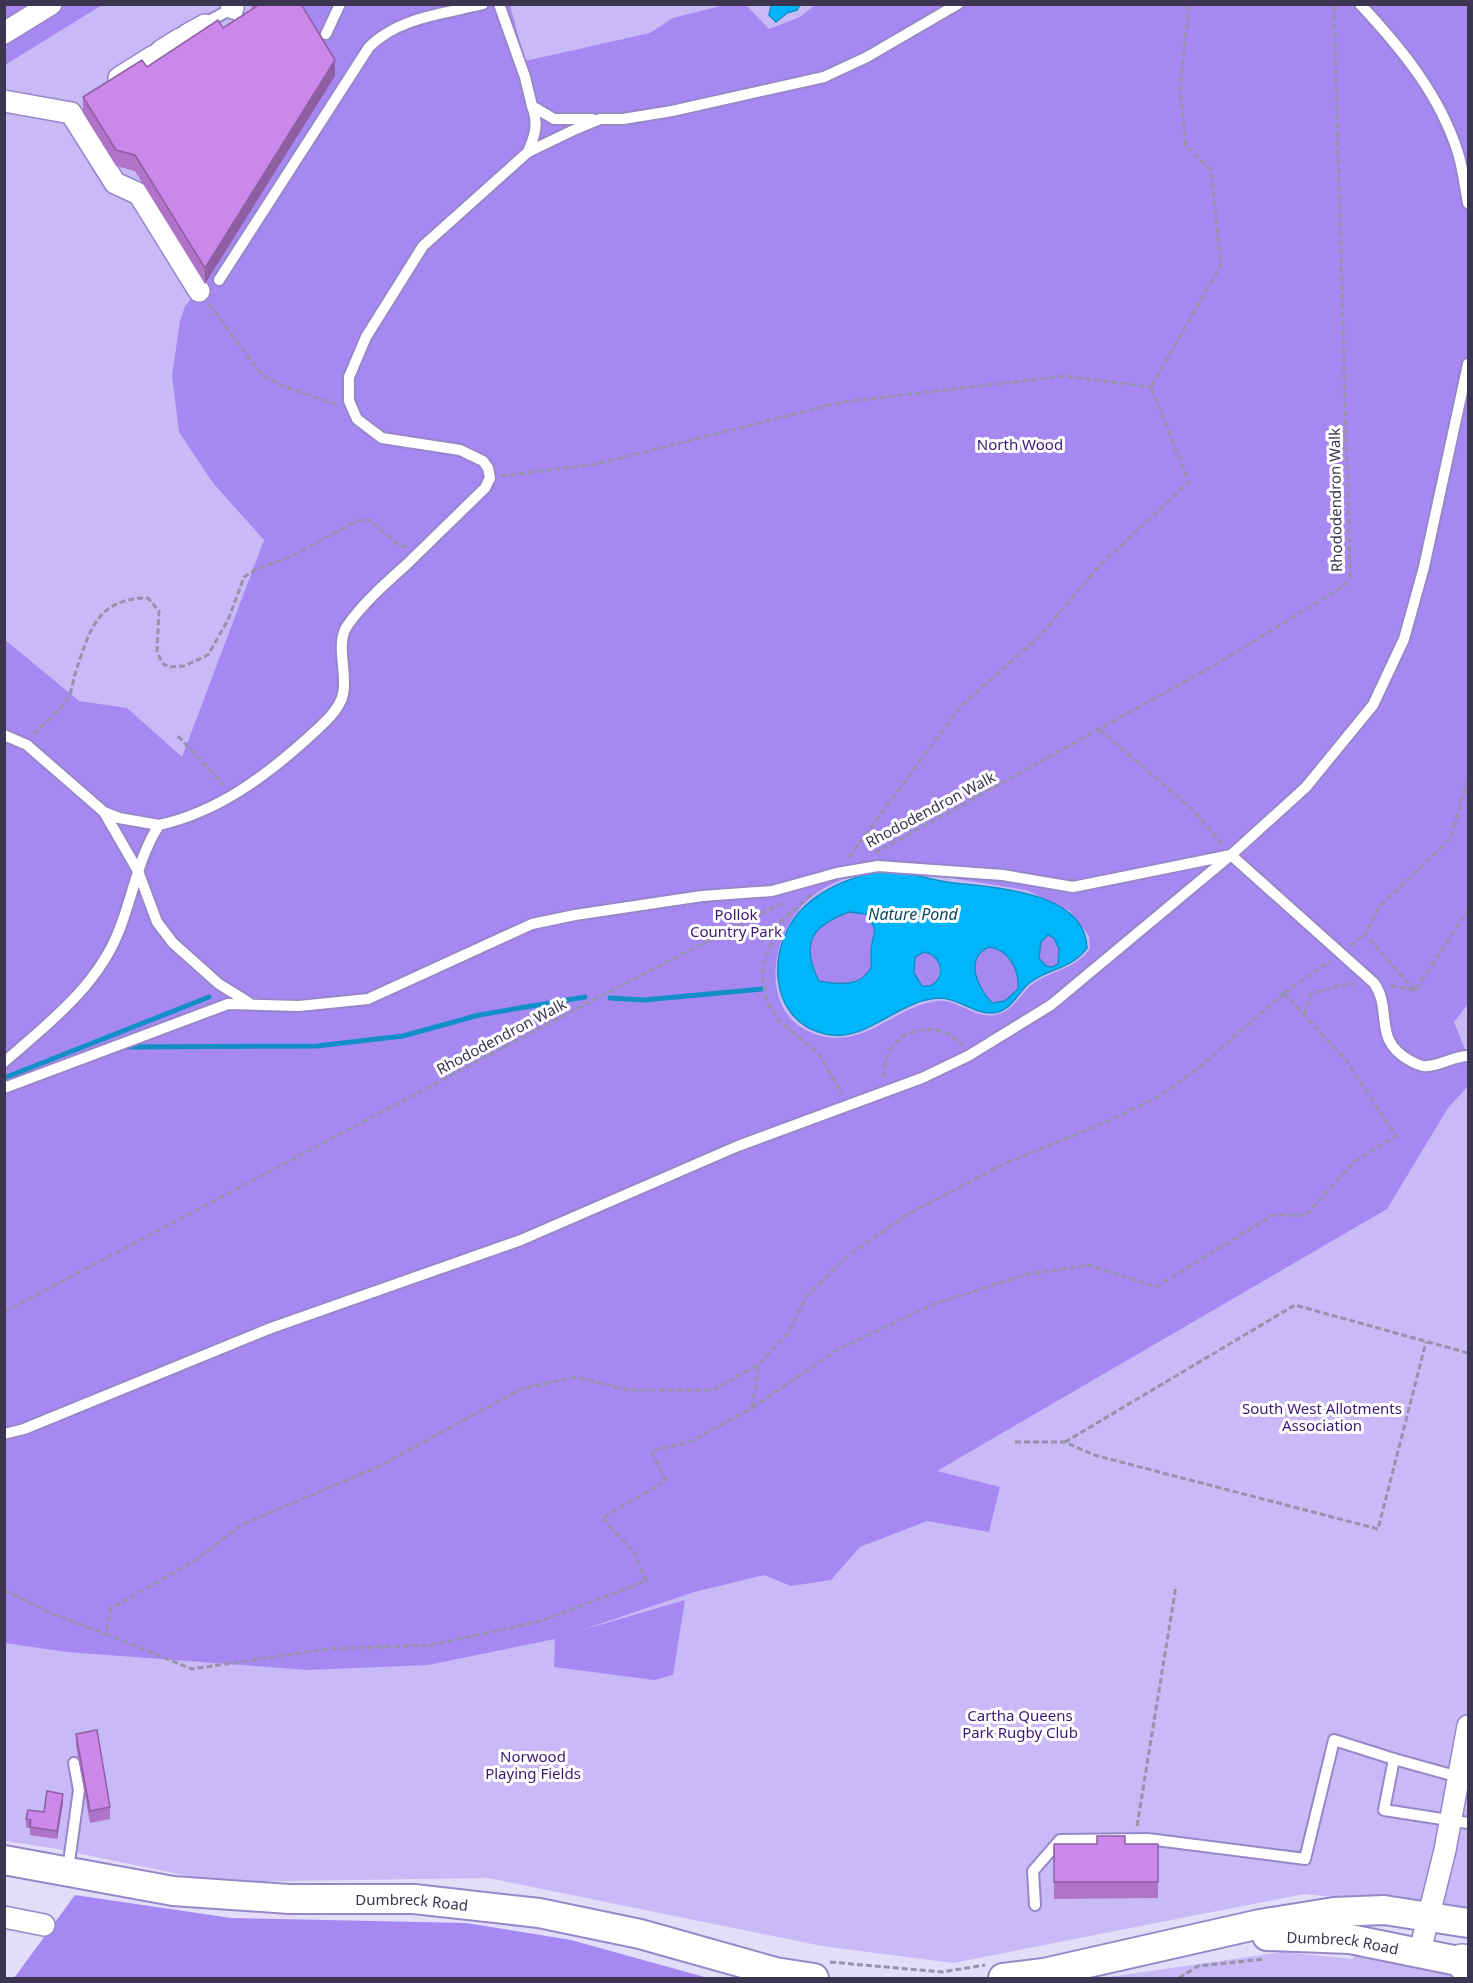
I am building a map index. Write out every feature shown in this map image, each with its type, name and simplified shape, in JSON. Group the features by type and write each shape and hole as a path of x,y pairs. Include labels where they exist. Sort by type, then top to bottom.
{"main road":[{"name":"Dumbreck Road","path":"4,1860 173,1891 289,1899 414,1899 539,1913 640,1934 775,1972 818,1969"},
{"name":"Dumbreck Road","path":"995,1971 1044,1973 1334,1912 1384,1910 1468,1923"},
{"name":"Dumbreck Road","path":"1433,1916 1467,1956"},
{"name":"Dumbreck Road","path":"1216,1935 1350,1939 1420,1951 1467,1956"}],"street":[{"path":"4,33 51,4"},
{"path":"104,87 196,30"},
{"path":"4,101 78,106 115,183 139,194 202,296"},
{"path":"1420,1951 1433,1916 1460,1822 1459,1777 1468,1726"},
{"path":"4,1917 44,1925"}],"lane":[{"path":"326,34 340,4"},
{"path":"219,280 369,47 383,33 401,24 483,4"},
{"path":"499,4 525,77 536,117 536,131 528,152"},
{"path":"532,106 554,118 623,119 672,111 824,77 867,57 958,4"},
{"path":"1360,4 1402,49 1432,94 1458,153 1468,203"},
{"path":"196,30 232,6 246,30"},
{"path":"104,812 126,820 159,825 175,821 233,795 279,764 320,727 337,707 344,694 342,652 345,629 364,606 485,488 490,478 488,468 483,461 460,450 382,438 357,419 349,401 349,377 366,338 423,246 528,152 600,119"},
{"path":"4,1434 24,1429 271,1328 521,1240 738,1146 922,1078 968,1056 1051,1005 1231,855 1306,787 1373,705 1404,639 1410,618 1427,555 1468,364"},
{"path":"4,735 27,746 104,812 138,871 157,922 173,943 211,978 249,1002"},
{"path":"4,1062 63,1010 98,969 120,928 144,849 159,825"},
{"path":"4,1088 228,1004 249,1002 299,1006 368,999 532,924 702,896 772,891 837,873 878,866 1003,875 1073,887 1231,855"},
{"path":"1231,855 1374,983 1382,995 1383,1026 1390,1044 1401,1056 1426,1066 1468,1056"},
{"path":"1035,1905 1034,1870 1060,1839 1135,1839 1305,1859 1334,1740 1459,1777"},
{"path":"1394,1759 1384,1810 1460,1822"},
{"path":"68,1873 79,1790 74,1763"}],"path":[{"path":"1152,387 1221,265 1211,170 1186,146 1180,90 1189,4"},
{"name":"Rhododendron Walk","path":"837,873 1215,665 1344,586 1350,576 1334,4"},
{"path":"202,296 262,375 302,394 352,408"},
{"path":"490,478 597,464 842,402 1065,376 1152,387"},
{"path":"848,1107 819,1054 779,1021 767,1002 763,964 780,922 837,873 961,706 1040,637 1100,565 1188,482 1152,387"},
{"path":"27,746 29,738 57,714 70,695 86,636 94,622 125,599 148,598 159,611 157,651 162,663 169,667 183,666 208,656 228,620 244,577 255,570 278,563 357,521 369,520 399,545 420,551"},
{"path":"1100,729 1193,810 1231,855"},
{"path":"178,736 233,795"},
{"path":"105,1634 110,1609 196,1560 241,1525 380,1466 521,1389 575,1377 629,1390 712,1390 759,1364 788,1333 806,1297 849,1255 908,1214 1006,1163 1104,1123 1160,1096 1201,1066 1284,993 1365,934 1379,907 1451,838 1468,779"},
{"name":"Rhododendron Walk","path":"4,1312 616,988 787,901"},
{"path":"1415,991 1468,910"},
{"path":"1365,934 1415,991"},
{"path":"1304,1015 1311,994 1342,985 1374,983 1415,991"},
{"path":"4,1590 53,1614 192,1669 327,1649 432,1645 541,1621 646,1581 634,1552 602,1518 666,1481 651,1451 690,1442 752,1408 835,1351 932,1305 1028,1274 1089,1265 1156,1287 1273,1215 1305,1215 1355,1161 1396,1136 1346,1060 1284,993"},
{"path":"890,1089 883,1078 889,1051 898,1040 914,1031 930,1029 950,1035 968,1056"},
{"path":"1065,1442 1295,1305 1468,1353"},
{"path":"1015,1442 1065,1442 1094,1455 1378,1529 1426,1342"},
{"path":"752,1408 759,1364"},
{"path":"1135,1839 1176,1586"},
{"path":"818,1969 995,1971"}],"green space":[{"name":"North Wood","path":"729,4 746,5 769,29 800,17 816,4 1468,5 1468,1004 1454,1022 1468,1057 1468,1086 1448,1108 1387,1209 937,1471 1000,1487 989,1532 927,1521 860,1547 831,1580 791,1586 764,1575 694,1592 579,1631 685,1600 673,1675 654,1680 554,1667 555,1639 428,1665 308,1670 67,1652 5,1643 4,639 79,701 127,708 182,757 264,540 213,483 179,432 172,376 180,321 185,306 205,284 335,76 290,5 510,5 525,61 650,33 673,18","holes":["875,870 920,873 1026,890 1070,911 1089,936 1090,949 1068,967 1036,981 1010,1008 995,1015 980,1014 952,1003 938,1001 910,1009 856,1035 842,1038 827,1037 805,1030 790,1017 780,1001 776,982 776,962 781,941 790,922 802,906 818,892 845,878"]},
{"name":"North Wood","path":"4,5 1468,5 1468,1915 1452,1909 1304,1894 953,1963 822,1946 488,1878 216,1882 58,1849 5,1841"},
{"path":"5,5 102,5 5,65"},
{"path":"849,912 866,914 873,926 871,968 855,982 819,981 810,956 813,938 826,923"},
{"path":"1048,935 1054,938 1059,949 1058,964 1052,968 1046,966 1039,958 1041,942"},
{"path":"989,947 1007,956 1015,968 1018,989 1005,1001 992,1003 978,981 975,965 977,958"},
{"path":"924,952 933,954 939,964 936,982 928,986 922,986 914,973 915,957"},
{"path":"75,1895 231,1918 466,1923 571,1940 708,1978 14,1978"},
{"path":"1354,1948 1468,1978 1102,1978 1283,1952 1353,1959"}],"water":[{"path":"771,4 800,5 797,10 787,13 776,22 769,15"},
{"name":"Nature Pond","path":"875,872 897,872 1032,895 1053,903 1070,914 1082,928 1087,948 1073,961 1033,980 1008,1007 998,1012 985,1013 953,1000 940,998 910,1005 855,1033 825,1034 805,1026 791,1013 782,997 778,978 779,958 784,938 793,920 814,899 847,880","holes":["849,912 866,914 874,929 871,968 855,982 819,981 813,968 810,956 813,938 818,930 836,917","1048,935 1054,938 1059,949 1058,964 1053,967 1046,966 1039,958 1041,942","989,947 996,949 1007,956 1015,968 1018,989 1005,1001 992,1003 978,981 975,965 981,952","924,952 937,960 940,972 935,983 922,986 914,973 915,957"]}],"building":[{"path":"260,4 301,4 335,60 205,268 135,155 116,150 83,97 142,60 147,67 218,20 223,28"},
{"path":"97,1730 110,1807 90,1811 76,1734"},
{"path":"47,1791 63,1794 57,1831 30,1827 31,1820 26,1819 28,1810 44,1812"},
{"path":"1097,1836 1125,1836 1125,1844 1158,1844 1158,1882 1054,1882 1054,1844 1097,1844"}],"waterway":[{"path":"610,998 644,1000 762,989"},
{"path":"4,1078 209,997"},
{"path":"125,1047 317,1046 403,1036 479,1015 585,997"}],"park label":[{"name":"Pollok Country Park","path":"736,922"},
{"name":"South West Allotments Association","path":"1322,1416"},
{"name":"Cartha Queens Park Rugby Club","path":"1020,1724"},
{"name":"Norwood Playing Fields","path":"533,1764"}]}
